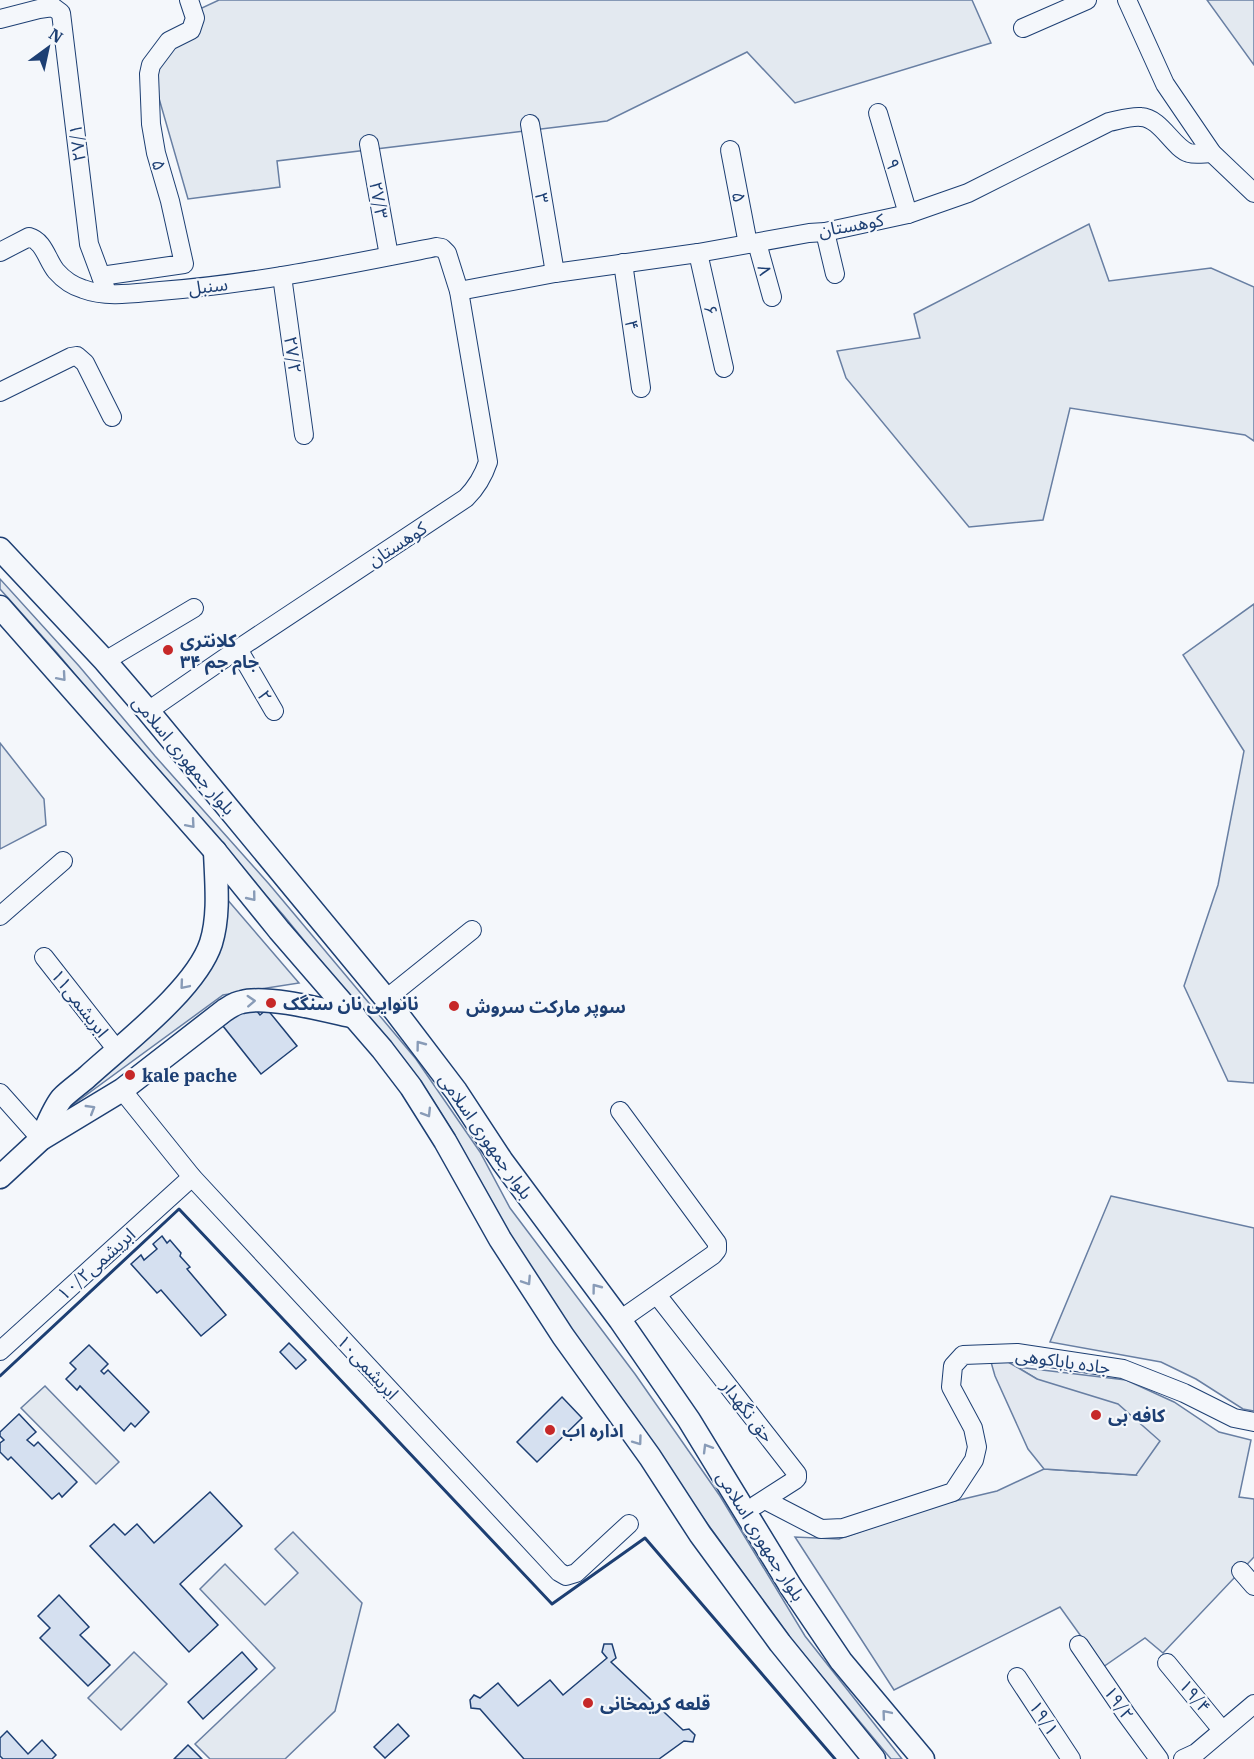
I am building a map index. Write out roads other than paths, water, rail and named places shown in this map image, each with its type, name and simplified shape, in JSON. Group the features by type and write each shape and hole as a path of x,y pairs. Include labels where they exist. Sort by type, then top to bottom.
{"main road":[{"name":"بلوار جمهوری اسلامی","path":"0,549 105,661 148,711 386,999 456,1091 502,1161 620,1320 690,1420 791,1587 842,1661 923,1759"},
{"name":"بلوار جمهوری اسلامی","path":"0,607 215,851 279,930 382,1049 411,1088 445,1141 506,1249 563,1336 650,1457 700,1534 780,1643 874,1759"},
{"path":"41,1139 62,1099 178,993 202,962 215,925 215,851"},
{"path":"5,1165 41,1139 122,1090 225,1010 239,1002 260,1000 284,1003 355,1017"}],"street":[{"name":"۵","path":"101,276 184,264 170,201 156,153 151,124 149,74 151,65 169,41 190,30 195,18 189,0"},
{"path":"1023,28 1087,0"},
{"path":"1127,0 1166,84 1212,153 1254,193"},
{"name":"۲۷/۱","path":"38,4 59,10 62,18 89,244 108,295"},
{"path":"0,19 38,4"},
{"name":"۹","path":"878,113 908,214"},
{"name":"کوهستان","path":"459,291 555,273 825,232 908,214 968,193 1109,122 1143,117 1159,126 1186,152 1212,153"},
{"name":"۳","path":"530,124 555,273"},
{"name":"۲۷/۳","path":"369,144 389,256"},
{"name":"۵","path":"730,150 753,244"},
{"path":"825,232 835,274"},
{"name":"سنبل","path":"0,252 29,237 35,239 40,243 57,272 69,282 83,289 108,295 192,288 282,276 436,247 442,248"},
{"name":"۸","path":"753,244 772,297"},
{"name":"کوهستان","path":"148,711 466,498 477,487 488,462 459,291 447,253 442,248"},
{"name":"۶","path":"698,253 724,368"},
{"name":"۴","path":"623,263 641,388"},
{"name":"۲۷/۲","path":"282,276 304,435"},
{"path":"0,392 77,356 84,363 112,417"},
{"path":"105,661 194,608"},
{"name":"۲","path":"238,649 274,711"},
{"path":"0,916 63,861"},
{"path":"386,999 472,930"},
{"name":"ابریشمی۱۱","path":"44,957 117,1050"},
{"name":"ابریشمی۱۰","path":"122,1090 192,1177 559,1572 566,1576 576,1573 629,1524"},
{"path":"0,1093 41,1139"},
{"path":"620,1111 717,1243 717,1250 620,1320"},
{"name":"۱۰/۲ابریشمی","path":"0,1351 192,1177"},
{"name":"حق نگهدار","path":"657,1295 797,1474 795,1480 745,1513"},
{"name":"جاده باباکوهی","path":"765,1500 821,1529 843,1528 953,1492 974,1460 977,1447 973,1428 951,1387 953,1366 963,1355 1017,1353 1123,1369 1184,1393 1234,1418 1254,1422"},
{"path":"1241,1571 1254,1586"},
{"name":"۱۹/۲","path":"1079,1645 1159,1759"},
{"name":"۱۹/۴","path":"1167,1663 1222,1730"},
{"name":"۱۹/۱","path":"1017,1677 1071,1759"},
{"path":"1193,1757 1254,1704"}],"place":[{"name":"کلانتری ۳۴ جام جم","path":"168,650"},
{"name":"نانوایی نان سنگک","path":"271,1003"},
{"name":"سوپر مارکت سروش","path":"454,1006"},
{"name":"kale pache","path":"130,1075"},
{"name":"کافه بی","path":"1096,1415"},
{"name":"اداره اب","path":"550,1430"},
{"name":"قلعه کریمخانی","path":"588,1703"}]}
